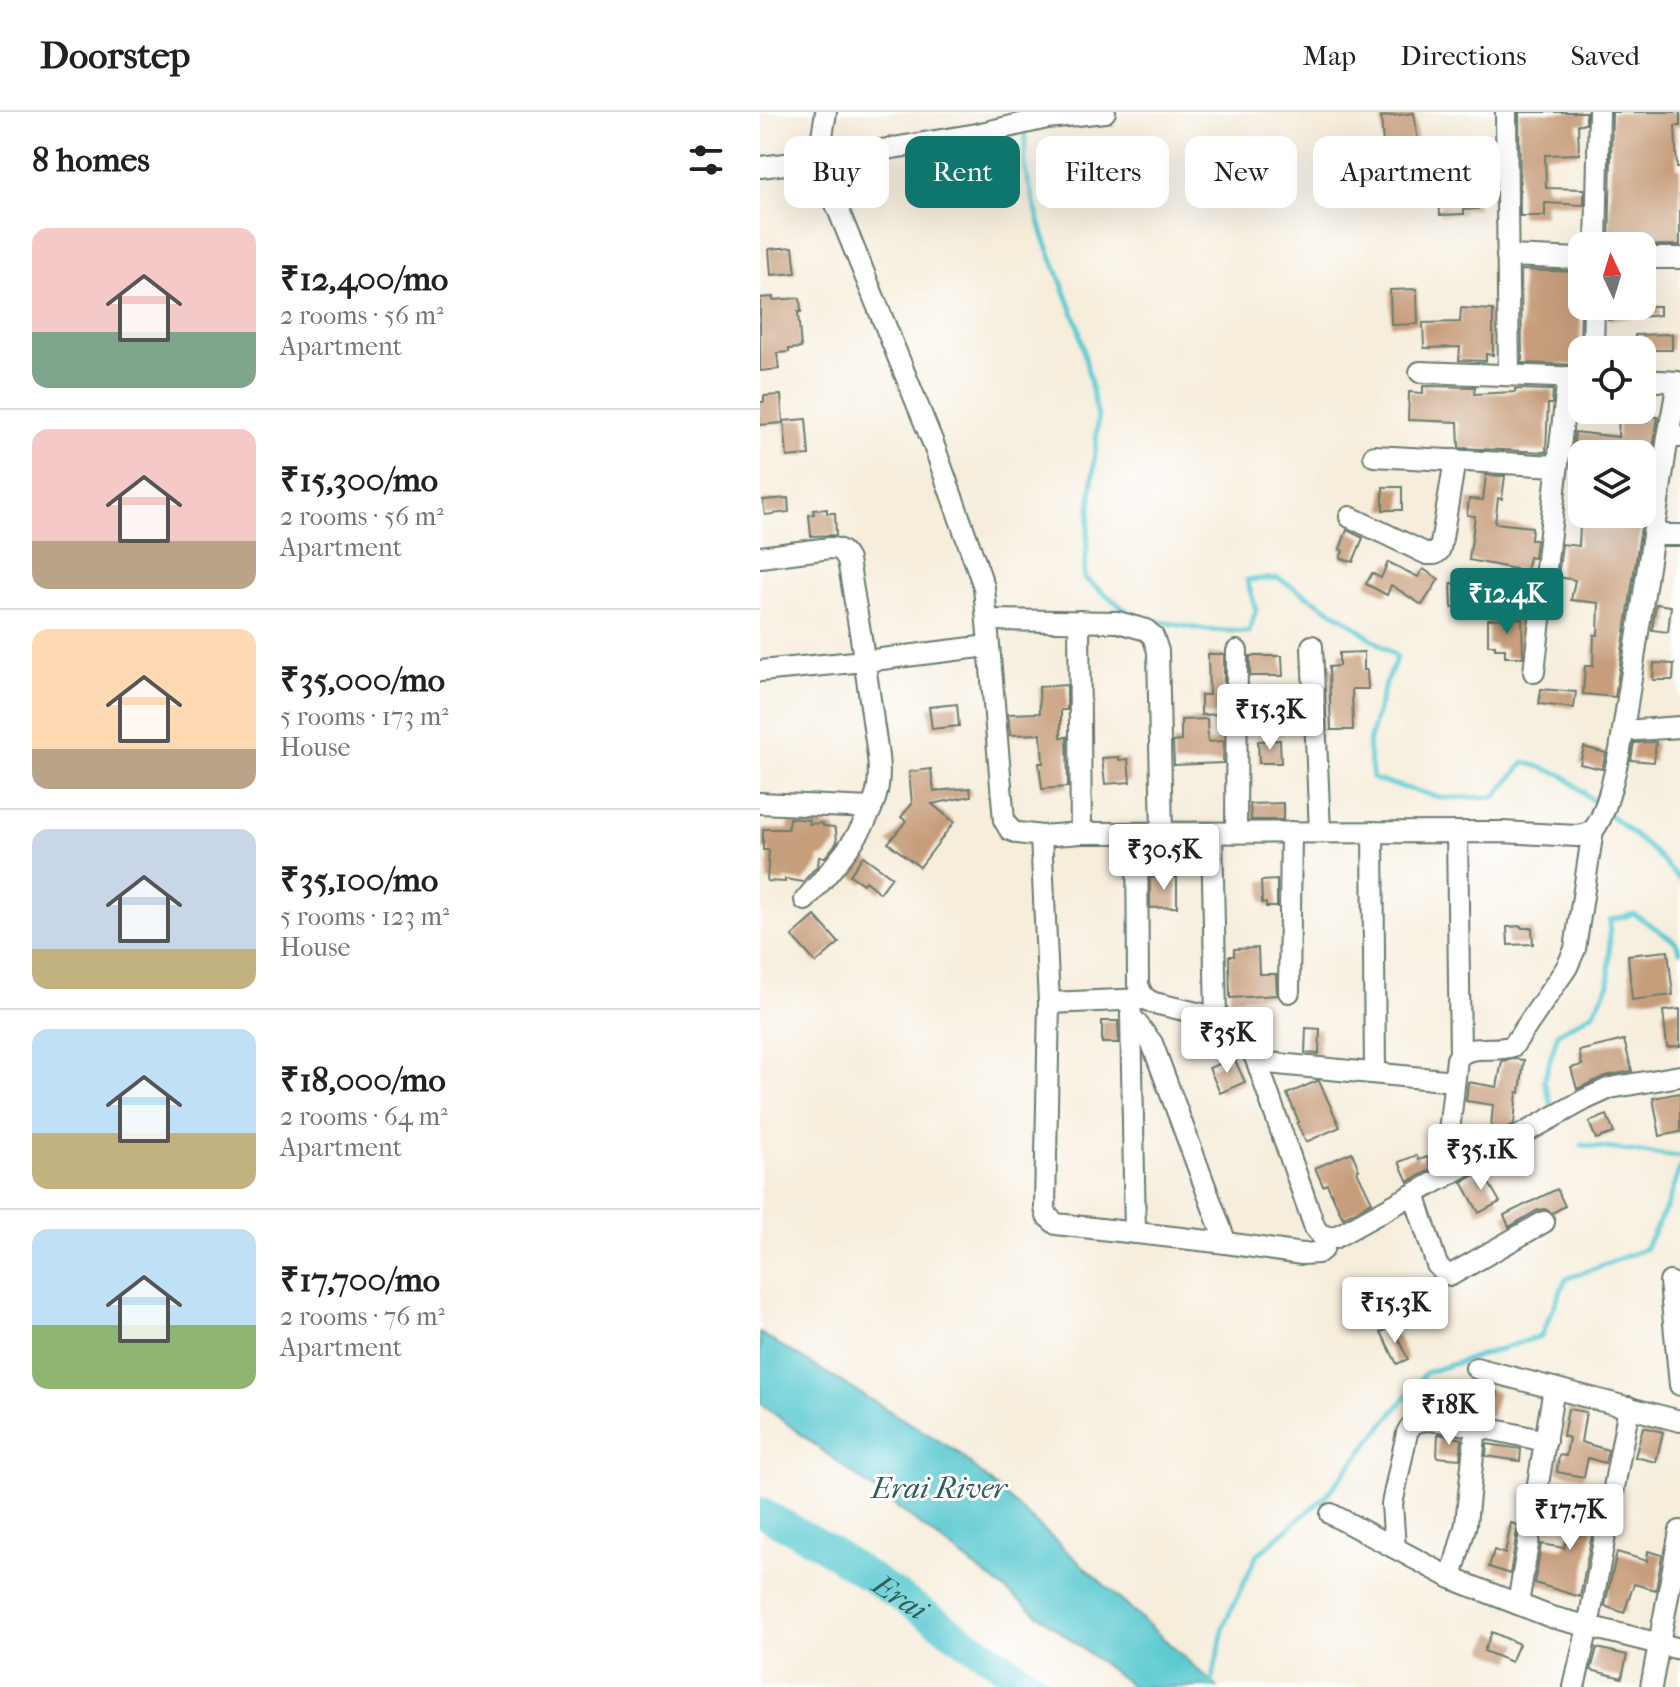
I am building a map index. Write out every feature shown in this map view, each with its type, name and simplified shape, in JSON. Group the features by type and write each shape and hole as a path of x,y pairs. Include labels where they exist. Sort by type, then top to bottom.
{"street":[{"path":"822,136 826,112"},
{"path":"889,148 977,134 1047,118 1105,112"},
{"path":"1506,112 1509,375"},
{"path":"1596,232 1599,112"},
{"path":"760,167 784,164"},
{"path":"838,208 933,443 984,587 1004,820 1014,832 1041,836 1236,832 1502,832 1577,836 1588,834 1595,828"},
{"path":"1507,256 1568,258"},
{"path":"1656,258 1680,258"},
{"path":"1420,372 1568,378"},
{"path":"1460,1054 1468,1050 1513,1046 1567,967 1575,949 1595,828 1608,797 1623,731 1653,535 1674,437 1679,380 1656,380"},
{"path":"1534,672 1557,466 1568,412"},
{"path":"1374,456 1557,466"},
{"path":"1350,517 1427,554 1435,554 1441,544 1455,460"},
{"path":"1653,535 1680,535"},
{"path":"760,557 830,548 838,548 845,553 865,661 880,773 875,799 865,820 843,855 805,900"},
{"path":"987,620 1118,622 1146,630 1153,636 1158,651 1162,833"},
{"path":"1079,621 1081,833"},
{"path":"760,671 988,646"},
{"path":"1312,646 1320,832"},
{"path":"1236,832 1237,651"},
{"path":"1623,731 1680,727"},
{"path":"760,803 871,808"},
{"path":"1289,992 1291,832"},
{"path":"1373,832 1375,1073"},
{"path":"1444,1178 1455,1064 1460,1054 1457,832"},
{"path":"1135,1233 1136,1005 1140,992 1137,833"},
{"path":"1212,833 1216,1017"},
{"path":"1041,836 1049,1003 1047,1216 1056,1224 1308,1254 1323,1249 1327,1238"},
{"path":"1049,1003 1154,1003 1216,1017 1231,1022 1243,1032 1257,1062 1315,1228 1327,1238 1334,1238 1542,1122 1610,1088 1680,1076"},
{"path":"1136,1005 1226,1243"},
{"path":"1257,1062 1454,1081"},
{"path":"1414,1194 1437,1265 1446,1274 1451,1275 1544,1222"},
{"path":"1670,1282 1680,1385"},
{"path":"1476,1368 1680,1421"},
{"path":"1518,1604 1554,1388"},
{"path":"1574,1687 1629,1407"},
{"path":"1395,1548 1392,1504 1411,1425 1428,1420 1476,1426 1546,1441"},
{"path":"1451,1578 1466,1524 1476,1426"},
{"path":"1331,1514 1451,1578 1551,1617 1670,1647"},
{"path":"1651,1687 1670,1647 1680,1531"}],"water":[{"name":"Erai River","path":"760,1333 956,1451 1217,1687 1133,1687 760,1403"}],"building":[{"path":"1519,112 1586,112 1586,124 1578,124 1579,154 1545,155 1546,188 1584,189 1584,205 1545,203 1545,216 1520,216"},
{"path":"1612,112 1680,112 1680,126 1675,126 1677,168 1680,168 1680,245 1656,245 1656,232 1609,232"},
{"path":"1414,113 1417,136 1382,136 1381,117"},
{"path":"1440,208 1478,208 1464,210 1464,214 1440,215"},
{"path":"793,247 796,273 771,275 769,249"},
{"path":"1521,270 1568,272 1568,320 1581,320 1580,336 1568,336 1568,365 1522,363"},
{"path":"1417,289 1418,324 1391,325 1390,290"},
{"path":"773,297 773,300 800,298 801,348 777,353 779,369 760,371 760,298"},
{"path":"1461,308 1493,310 1493,355 1486,354 1486,361 1459,360 1460,347 1424,348 1423,323 1460,322"},
{"path":"1672,334 1672,350 1656,350 1656,336 1635,335"},
{"path":"1423,386 1475,387 1474,394 1515,392 1515,389 1553,390 1552,404 1548,404 1546,452 1459,448 1458,422 1408,420 1409,392 1423,393"},
{"path":"781,395 783,423 760,425 760,402 764,402 764,396"},
{"path":"1658,417 1654,440 1574,440 1575,432 1618,437 1619,424 1656,424"},
{"path":"806,419 809,455 787,457 784,421"},
{"path":"1486,475 1505,476 1495,523 1532,527 1531,540 1536,540 1534,558 1529,557 1526,571 1469,560 1475,516 1467,515 1469,499 1483,500"},
{"path":"1383,487 1402,487 1402,510 1383,510"},
{"path":"788,498 789,512 765,515 763,500"},
{"path":"827,509 827,513 835,513 836,535 811,536 809,515 814,514 813,510"},
{"path":"1580,528 1641,528 1615,697 1583,694 1585,666 1593,666 1599,603 1571,600 1575,580 1558,577 1562,544 1579,546"},
{"path":"1347,530 1363,538 1353,562 1340,558"},
{"path":"1388,562 1418,577 1423,569 1439,579 1422,605 1391,585 1387,595 1366,584 1372,573 1381,578"},
{"path":"1451,583 1491,588 1492,606 1452,608"},
{"path":"1656,604 1671,606 1668,632 1652,630"},
{"path":"1522,618 1523,657 1505,657 1505,649 1488,645 1488,619"},
{"path":"1364,652 1368,689 1352,689 1353,730 1331,730 1329,667 1339,666 1339,653"},
{"path":"1208,654 1224,654 1224,714 1201,715 1201,695 1209,695"},
{"path":"1250,656 1282,656 1283,676 1250,676"},
{"path":"1654,663 1674,664 1673,680 1653,680"},
{"path":"1067,685 1067,710 1061,710 1061,737 1067,737 1068,787 1042,789 1039,763 1043,763 1041,734 1010,735 1008,714 1040,713 1039,687"},
{"path":"1541,689 1576,692 1574,708 1539,704"},
{"path":"957,704 959,726 932,729 929,707"},
{"path":"1207,719 1208,742 1224,741 1223,763 1174,765 1173,742 1181,741 1181,720"},
{"path":"1280,740 1281,763 1259,763 1258,741"},
{"path":"1656,742 1654,762 1631,760 1634,743"},
{"path":"1584,747 1606,753 1602,769 1580,764"},
{"path":"1119,757 1119,760 1128,759 1130,782 1105,784 1102,758"},
{"path":"931,769 934,791 970,788 971,796 932,804 954,822 920,867 888,843 906,821 901,817 912,804 909,772"},
{"path":"1283,803 1283,820 1251,820 1250,804"},
{"path":"789,818 834,827 837,842 825,857 819,857 818,865 803,882 785,879 785,882 767,881 769,850 763,850 763,829 788,829"},
{"path":"863,856 892,877 880,893 865,881 863,884 850,875"},
{"path":"1177,877 1177,907 1150,908 1150,878"},
{"path":"1277,880 1277,907 1266,907 1266,903 1262,903 1261,881"},
{"path":"815,916 839,943 816,963 792,936"},
{"path":"1507,927 1532,928 1533,944 1508,945"},
{"path":"1258,948 1259,974 1276,974 1277,995 1230,998 1229,956 1234,956 1234,949"},
{"path":"1668,951 1673,995 1632,1000 1628,955"},
{"path":"1680,1009 1680,1046 1667,1047 1663,1011"},
{"path":"1102,1021 1118,1021 1119,1043 1102,1043"},
{"path":"1306,1028 1320,1029 1319,1054 1305,1053"},
{"path":"1624,1040 1632,1071 1605,1076 1577,1089 1571,1068 1582,1065 1579,1051"},
{"path":"1234,1058 1245,1082 1220,1093 1209,1068"},
{"path":"1524,1060 1514,1124 1490,1137 1493,1105 1466,1101 1468,1082 1497,1087 1502,1061"},
{"path":"1317,1081 1340,1127 1306,1142 1287,1094"},
{"path":"1680,1093 1680,1132 1660,1136 1653,1098"},
{"path":"1607,1115 1614,1133 1596,1139 1589,1122"},
{"path":"1352,1152 1357,1171 1372,1202 1343,1218 1327,1184 1323,1186 1315,1168"},
{"path":"1417,1155 1419,1160 1427,1157 1432,1169 1408,1182 1399,1162"},
{"path":"1482,1171 1500,1202 1479,1213 1462,1182"},
{"path":"1557,1189 1565,1206 1552,1213 1545,1209 1538,1210 1509,1227 1504,1215"},
{"path":"1393,1327 1408,1359 1397,1364 1381,1332"},
{"path":"1479,1388 1498,1392 1492,1416 1473,1413"},
{"path":"1568,1409 1586,1412 1581,1442 1608,1450 1605,1463 1588,1458 1584,1477 1557,1472 1559,1455 1566,1456 1569,1438 1563,1436"},
{"path":"1643,1427 1663,1432 1656,1462 1635,1457"},
{"path":"1438,1434 1462,1439 1460,1459 1437,1457"},
{"path":"1487,1444 1521,1449 1520,1461 1486,1456"},
{"path":"1585,1489 1600,1493 1580,1597 1535,1583 1541,1544 1564,1548"},
{"path":"1511,1523 1518,1525 1510,1574 1489,1567 1494,1550 1505,1554"},
{"path":"1648,1551 1662,1555 1656,1590 1634,1584 1624,1613 1607,1607 1617,1552 1647,1561"},
{"path":"1492,1632 1519,1644 1511,1662 1484,1651"},
{"path":"1597,1648 1627,1655 1622,1678 1591,1670"}],"waterway":[{"path":"1025,129 1025,170 1043,235 1078,325 1098,418 1084,578 1135,617 1206,630 1249,632 1256,610 1247,580 1278,578 1345,619 1397,657 1385,685 1368,745 1373,779 1442,798 1495,797 1525,762 1563,775 1598,805"},
{"path":"1609,814 1653,851 1680,880"},
{"path":"1552,1107 1544,1080 1558,1033 1593,1013 1609,984 1610,920 1634,914 1675,941 1680,951"},
{"path":"1582,1145 1680,1157"},
{"path":"1211,1687 1224,1625 1257,1555 1326,1496 1425,1373 1541,1336 1566,1279 1645,1249 1667,1206 1680,1168"},
{"name":"Erai","path":"760,1512 820,1544 1035,1687"}]}
